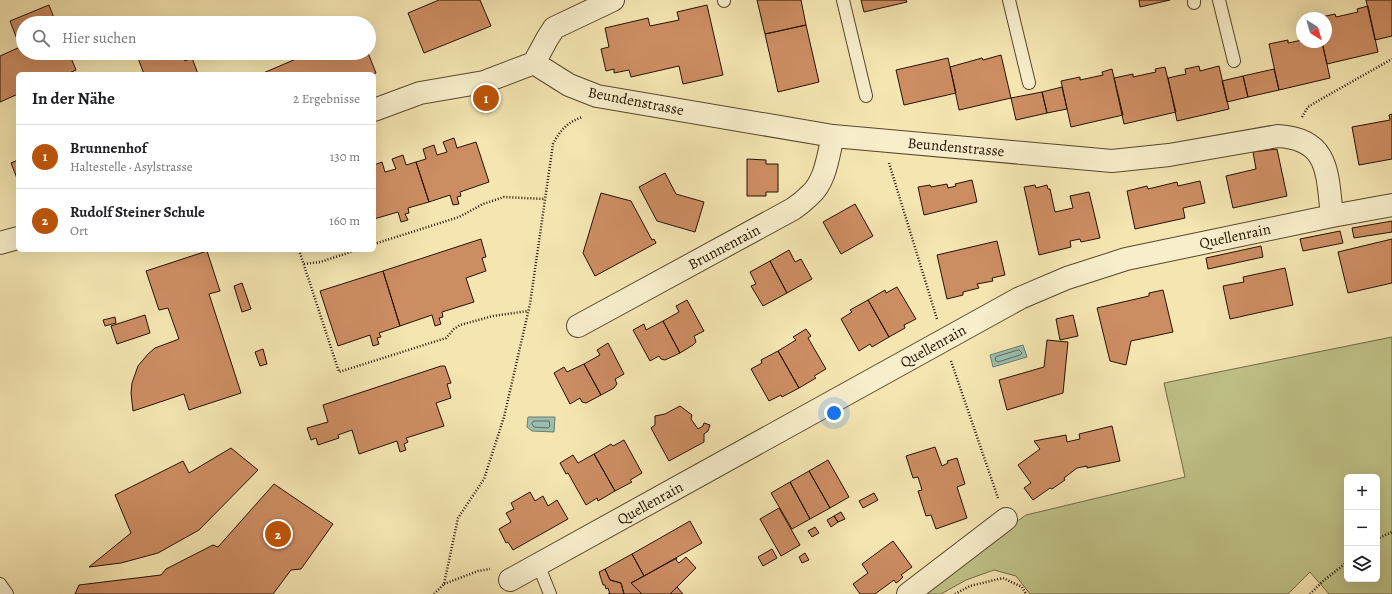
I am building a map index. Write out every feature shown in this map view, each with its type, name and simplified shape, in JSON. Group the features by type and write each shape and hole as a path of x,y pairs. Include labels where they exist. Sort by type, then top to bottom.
{"street":[{"path":"376,109 420,93 484,82 534,63 554,28 613,0"},
{"name":"Beundenstrasse","path":"534,63 569,85 597,96 833,136 1112,161 1169,155 1278,136 1292,137 1306,142 1315,149 1321,158 1326,172 1332,216"},
{"name":"Brunnenrain","path":"578,326 793,209 811,194 820,182 833,136"},
{"name":"Quellenrain","path":"510,580 1020,298 1067,278 1126,259 1392,205"},
{"path":"0,243 16,239"},
{"path":"908,594 1006,519"}],"lane":[{"path":"843,0 866,96"},
{"path":"1009,0 1029,83"},
{"path":"1219,0 1234,61"},
{"path":"538,564 550,594"},
{"path":"0,584 7,594"}],"path":[{"path":"1316,102 1392,59"},
{"path":"444,584 458,518 484,479 504,417 528,311 553,144 564,126 585,116 591,116 597,96"},
{"path":"376,243 459,217 483,204 504,197 545,199"},
{"path":"300,252 339,372 446,338 460,325 493,316 528,311"},
{"path":"304,264 320,262 351,252"},
{"path":"1380,538 1392,532"},
{"path":"1310,594 1344,564"},
{"path":"434,594 444,584 489,568 503,573 510,580"},
{"path":"955,594 970,586 1003,578 1022,587 1026,594"}],"green space":[{"path":"1392,337 1392,594 1329,594 1310,572 1288,594 1030,594 1016,576 994,570 966,580 941,594 920,594 949,570 1026,515 1185,477 1164,383"}],"water":[{"path":"1023,345 1027,357 993,367 990,355"},
{"path":"528,417 555,417 554,432 532,431 527,427"}],"building":[{"path":"439,0 480,0 491,26 424,53 408,13"},
{"path":"757,0 801,0 806,25 765,34"},
{"path":"861,0 906,0 907,2 864,12"},
{"path":"1139,0 1170,0 1140,7"},
{"path":"1366,0 1392,0 1392,36 1375,40"},
{"path":"49,5 53,16 22,16"},
{"path":"707,5 723,75 683,84 679,66 631,77 629,70 614,73 614,69 606,71 601,49 609,47 605,28 648,18 650,26 679,20 677,12"},
{"path":"1368,6 1378,52 1327,64 1323,48 1332,48 1332,15 1335,14 1336,17 1358,12 1357,9"},
{"path":"16,19 16,37 10,21"},
{"path":"806,25 819,82 778,92 765,34"},
{"path":"1288,40 1288,43 1296,41 1296,48 1323,48 1330,78 1279,90 1269,44"},
{"path":"16,49 16,60 72,60 76,70 72,72 16,72 16,95 0,102 0,56"},
{"path":"1001,55 1011,98 959,110 950,67 982,58 983,60"},
{"path":"948,58 956,93 904,105 896,70"},
{"path":"139,60 193,60 197,72 143,72"},
{"path":"294,60 371,60 376,72 266,72"},
{"path":"1199,66 1200,71 1219,66 1229,109 1177,121 1168,78 1186,74 1185,69"},
{"path":"1165,67 1176,112 1124,124 1114,78 1133,74 1133,77 1156,72 1155,69"},
{"path":"1112,69 1123,115 1071,127 1061,81 1080,77 1080,80 1103,75 1102,72"},
{"path":"1274,69 1279,90 1248,97 1243,76"},
{"path":"1243,76 1248,97 1227,102 1222,81"},
{"path":"1062,87 1067,109 1047,113 1042,92"},
{"path":"1042,92 1047,113 1016,120 1011,98"},
{"path":"1392,114 1392,159 1359,165 1352,127 1390,120 1389,115"},
{"path":"454,138 457,148 476,142 489,182 460,192 461,196 457,197 459,204 453,205 450,195 429,202 416,162 426,159 423,149 434,145 437,155 447,152 443,142"},
{"path":"1277,149 1287,196 1233,208 1226,176 1256,169 1253,152"},
{"path":"403,155 406,165 416,162 429,202 408,208 409,213 405,214 408,220 401,222 398,212 376,218 376,164 382,162 385,172 396,169 392,159"},
{"path":"747,159 766,160 766,164 778,164 778,192 766,192 766,196 747,196"},
{"path":"16,161 16,176 11,163"},
{"path":"665,173 676,194 704,202 695,232 657,221 639,187"},
{"path":"972,180 977,202 924,215 918,187 930,185 931,187 947,184 948,188 956,186 955,184"},
{"path":"1200,181 1205,203 1183,208 1185,218 1135,229 1127,191 1147,186 1148,189 1177,182 1178,186"},
{"path":"1035,185 1036,188 1047,185 1048,189 1050,189 1055,212 1073,208 1070,196 1089,192 1100,238 1081,242 1080,239 1070,241 1071,247 1039,255 1024,187"},
{"path":"601,193 631,201 652,240 654,239 656,243 595,276 583,253"},
{"path":"855,204 873,236 841,254 823,222"},
{"path":"1392,221 1392,232 1354,238 1352,228"},
{"path":"1340,231 1343,243 1303,251 1300,239"},
{"path":"481,239 486,257 482,258 486,271 466,278 474,302 442,312 443,317 439,318 441,324 435,326 432,315 400,326 383,271"},
{"path":"1392,239 1392,283 1348,293 1338,252"},
{"path":"997,241 1005,275 992,278 993,281 977,284 979,288 963,292 963,295 947,299 937,255"},
{"path":"1261,246 1263,257 1208,269 1206,258"},
{"path":"789,250 795,262 801,259 812,279 787,293 770,261"},
{"path":"207,252 220,291 209,294 241,393 189,410 184,394 133,411 131,393 132,383 138,366 155,348 179,339 168,308 159,310 146,271"},
{"path":"770,261 787,293 763,306 751,286 756,284 750,272"},
{"path":"1285,268 1293,305 1230,319 1223,286 1244,282 1243,277"},
{"path":"383,271 400,326 379,333 381,337 377,338 379,344 373,346 370,335 338,346 320,291"},
{"path":"242,283 251,309 242,312 234,286"},
{"path":"897,287 916,319 904,325 905,328 889,337 868,300 885,290 886,293"},
{"path":"1163,290 1173,332 1131,341 1126,365 1110,361 1097,308 1149,296 1149,293"},
{"path":"687,300 704,331 694,336 696,342 680,353 663,321 679,312 676,306"},
{"path":"868,300 889,337 872,347 870,344 859,351 841,319 852,312 850,310"},
{"path":"145,315 150,333 117,344 111,326"},
{"path":"1073,315 1078,336 1060,340 1056,319"},
{"path":"115,317 116,323 105,326 103,320"},
{"path":"663,321 680,353 665,360 661,359 659,356 650,361 633,330 644,324 646,330"},
{"path":"806,329 811,336 808,338 826,369 814,376 816,378 799,388 778,351 796,340 793,337"},
{"path":"1047,340 1068,342 1063,393 1007,410 999,380 1044,367"},
{"path":"608,343 624,374 615,379 617,384 614,388 601,395 584,364 600,355 597,350"},
{"path":"263,349 267,364 260,366 255,352"},
{"path":"778,351 799,388 782,397 781,395 769,401 751,369 762,363 761,360"},
{"path":"584,364 601,395 586,403 582,402 580,398 570,404 554,373 564,367 567,372"},
{"path":"441,366 445,366 451,383 447,384 451,398 436,403 444,426 406,438 408,442 404,444 406,450 400,452 397,441 359,454 352,430 338,435 339,438 318,445 316,438 311,440 307,428 328,422 323,405"},
{"path":"680,406 692,415 691,419 698,429 703,426 704,423 710,425 708,431 704,434 704,442 669,461 651,428 655,425 655,416 665,414"},
{"path":"1112,426 1120,461 1087,468 1087,466 1077,468 1064,478 1065,480 1033,500 1024,488 1031,483 1018,465 1040,449 1034,441 1066,435 1067,442 1080,439 1079,434"},
{"path":"624,440 642,473 630,480 632,482 615,491 594,454 611,444 613,446"},
{"path":"935,447 942,466 948,463 947,461 957,458 965,484 957,487 967,518 936,529 931,515 926,516 918,491 922,490 918,477 913,478 906,456"},
{"path":"231,448 258,470 199,530 158,553 121,563 89,567 131,533 115,495 183,461 189,473"},
{"path":"594,454 615,491 598,501 597,498 586,505 568,473 566,474 560,463 573,455 578,463"},
{"path":"828,460 849,497 830,508 809,471"},
{"path":"809,471 830,508 810,519 790,482"},
{"path":"790,482 810,519 792,529 771,493"},
{"path":"274,484 333,524 301,569 291,570 273,594 75,594 79,585 161,575 166,569 213,545 218,547"},
{"path":"530,492 535,501 543,496 548,506 557,500 568,519 513,550 508,542 506,543 499,529 511,522 506,513 514,509 511,503"},
{"path":"874,493 878,500 863,508 859,501"},
{"path":"779,508 800,545 781,556 760,519"},
{"path":"841,512 845,519 838,522 834,516"},
{"path":"834,516 838,522 831,527 827,520"},
{"path":"690,521 702,543 644,576 632,554"},
{"path":"815,527 819,533 812,537 808,531"},
{"path":"893,541 912,567 901,575 903,577 899,581 896,583 894,580 875,594 860,594 853,584 868,573 862,564"},
{"path":"772,549 777,558 763,566 758,557"},
{"path":"805,553 809,560 802,563 799,557"},
{"path":"632,554 644,576 631,583 642,594 624,594 621,583 610,580 605,569"},
{"path":"686,557 696,568 670,594 642,594 631,583 677,558 676,560 679,563"},
{"path":"605,569 610,580 621,583 624,594 610,594 608,588 606,589 605,585 603,585 599,572"},
{"path":"677,587 683,594 670,594"}],"place":[{"name":"Brunnenhof","path":"486,98"},
{"name":"Rudolf Steiner Schule","path":"278,534"}]}
